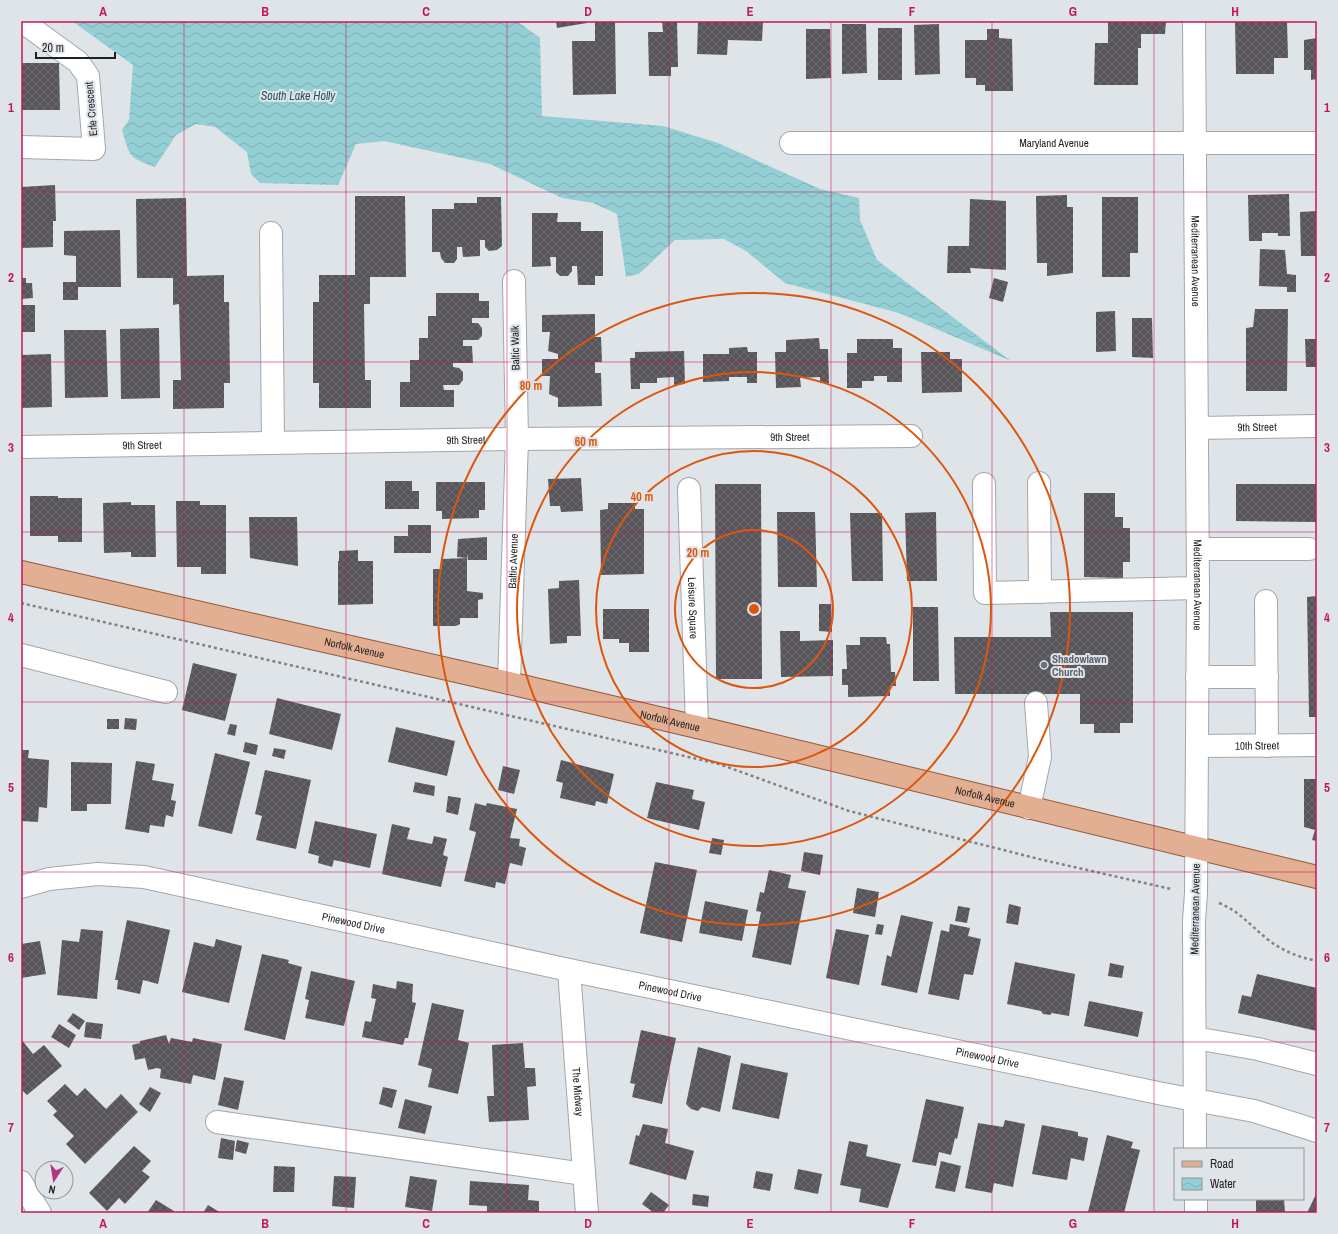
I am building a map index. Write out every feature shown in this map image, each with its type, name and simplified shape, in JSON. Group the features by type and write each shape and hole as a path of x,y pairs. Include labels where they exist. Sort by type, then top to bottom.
{"main road":[{"name":"Norfolk Avenue","path":"21,572 697,726 1317,877"}],"street":[{"name":"Mediterranean Avenue","path":"1194,21 1198,549 1196,893 1194,922 1195,1148"},
{"name":"Erle Crescent","path":"21,148 94,149 88,76 78,62 27,26"},
{"name":"Maryland Avenue","path":"791,144 1317,143"},
{"path":"271,232 273,443"},
{"name":"Baltic Walk","path":"514,280 517,438"},
{"name":"9th Street","path":"1197,428 1317,426"},
{"name":"9th Street","path":"21,447 517,438 911,436"},
{"name":"Baltic Avenue","path":"509,683 517,438"},
{"path":"1039,483 1040,592"},
{"path":"984,484 985,593 1198,588"},
{"name":"Leisure Square","path":"689,490 697,726"},
{"path":"1198,549 1309,549"},
{"path":"1266,601 1267,746"},
{"path":"21,655 166,692"},
{"path":"1198,677 1267,677"},
{"path":"1029,808 1040,757 1036,703"},
{"name":"10th Street","path":"1197,746 1317,745"},
{"name":"Pinewood Drive","path":"21,887 49,879 98,874 144,877 569,970 1254,1111 1317,1131"},
{"name":"The Midway","path":"569,970 587,1213"},
{"path":"1195,1038 1258,1049 1317,1064"},
{"path":"217,1122 584,1174"},
{"path":"21,1182 40,1213"},
{"path":"1196,1200 1196,1213"}],"path":[{"path":"21,604 719,764 849,811 1043,860 1147,884 1196,893 1232,908 1268,939 1291,954 1317,961"}],"water":[{"name":"South Lake Holly","path":"72,21 517,21 540,38 542,116 663,126 718,143 820,189 859,198 860,220 877,260 1011,361 899,313 785,283 746,251 724,239 675,240 639,274 626,277 617,214 593,203 562,198 490,164 384,141 356,144 338,185 260,183 251,174 247,152 215,127 196,124 176,135 155,167 140,161 131,155 122,130 129,120 133,65"}],"building":[{"path":"556,21 587,21 587,23 557,28"},
{"path":"595,21 615,21 616,94 573,95 572,41 595,41"},
{"path":"662,21 677,21 678,67 671,67 671,76 649,76 648,32 663,32"},
{"path":"698,21 763,21 762,41 728,40 727,55 697,54"},
{"path":"1108,21 1166,21 1165,34 1141,34 1141,48 1138,48 1138,85 1094,85 1095,43 1108,43"},
{"path":"1235,21 1287,21 1288,58 1274,58 1274,74 1236,74"},
{"path":"842,24 866,24 867,73 842,74"},
{"path":"939,24 940,74 915,75 914,25"},
{"path":"878,28 902,28 902,80 878,80"},
{"path":"806,29 830,29 831,78 806,79"},
{"path":"987,29 999,29 999,38 1012,39 1013,91 985,91 985,85 976,85 976,78 965,78 965,40 987,40"},
{"path":"1317,38 1317,79 1311,80 1311,70 1304,70 1304,40"},
{"path":"21,63 59,63 60,110 21,110"},
{"path":"55,185 56,221 53,221 53,247 21,248 21,187"},
{"path":"1289,194 1290,236 1278,236 1278,233 1262,233 1262,241 1249,241 1248,195"},
{"path":"1067,195 1067,207 1073,207 1073,273 1047,276 1047,263 1037,263 1036,196"},
{"path":"355,196 405,196 406,277 370,277 370,304 364,304 365,380 371,380 371,408 319,408 319,383 313,383 313,302 319,302 319,275 355,275"},
{"path":"477,197 501,197 502,246 497,250 489,251 485,247 485,240 480,240 480,256 463,257 462,247 457,247 457,259 454,263 445,263 441,258 440,252 432,252 432,209 454,209 454,203 477,203"},
{"path":"1102,197 1138,197 1138,253 1130,253 1130,277 1102,277"},
{"path":"186,198 187,276 224,275 224,302 229,302 230,383 224,383 224,408 173,409 173,380 181,380 179,304 173,305 173,278 137,278 136,199"},
{"path":"970,199 1006,201 1006,270 970,268 971,273 947,273 948,246 969,246"},
{"path":"1317,211 1317,256 1301,256 1300,212"},
{"path":"532,213 558,213 557,222 581,222 581,231 603,231 603,276 595,276 595,285 578,285 577,266 572,266 572,271 568,276 560,276 556,272 556,257 550,257 551,266 532,267"},
{"path":"120,230 121,287 78,287 78,300 63,300 63,282 76,282 76,256 64,255 64,231"},
{"path":"1260,249 1285,250 1287,274 1296,275 1296,292 1287,292 1287,287 1259,286"},
{"path":"21,278 26,278 26,283 32,283 33,298 21,299"},
{"path":"994,278 1008,282 1003,302 989,298"},
{"path":"436,293 479,293 479,301 489,301 489,318 472,318 472,323 478,323 482,328 482,336 478,340 463,340 463,346 472,346 473,363 453,363 453,367 459,368 463,372 463,380 459,385 443,385 444,390 454,390 454,407 400,407 400,382 410,382 410,360 419,360 419,338 428,338 428,316 436,316"},
{"path":"21,305 35,305 35,332 21,332"},
{"path":"1255,309 1288,309 1287,391 1246,391 1246,328 1253,327"},
{"path":"1115,311 1116,351 1096,352 1096,312"},
{"path":"595,314 595,337 601,337 602,362 595,362 595,373 601,373 602,406 558,407 558,398 549,394 550,376 542,376 542,359 558,359 558,354 548,351 550,332 542,332 542,315"},
{"path":"1132,318 1152,318 1153,358 1132,357"},
{"path":"159,328 160,398 121,399 120,329"},
{"path":"64,330 106,330 108,397 65,398"},
{"path":"819,338 820,349 828,349 829,383 820,383 820,377 800,378 801,387 776,388 775,352 786,352 786,340"},
{"path":"857,339 893,339 893,348 902,348 902,382 887,382 887,376 874,376 874,381 862,381 862,388 847,388 847,353 857,353"},
{"path":"1305,339 1317,339 1317,367 1306,367"},
{"path":"747,347 748,352 757,352 757,383 747,383 747,377 729,377 729,381 703,382 703,354 729,354 729,348"},
{"path":"684,351 685,384 674,385 674,377 657,378 657,383 640,383 640,389 631,389 630,358 635,358 635,352"},
{"path":"921,352 950,352 950,359 962,359 962,392 922,393"},
{"path":"51,354 52,407 21,408 21,355"},
{"path":"581,478 583,511 561,512 560,506 550,506 548,479"},
{"path":"385,481 412,481 412,491 419,491 419,509 385,509"},
{"path":"436,482 485,482 485,510 479,510 479,518 442,519 442,511 436,511"},
{"path":"715,484 761,484 762,679 716,679"},
{"path":"1236,484 1317,484 1317,522 1236,521"},
{"path":"1084,493 1115,493 1115,517 1123,517 1123,528 1130,528 1130,562 1123,562 1123,578 1084,577"},
{"path":"30,496 82,498 82,542 58,542 58,536 30,536"},
{"path":"176,501 200,501 200,505 226,505 226,574 201,574 201,567 177,567"},
{"path":"131,502 131,505 155,505 156,557 131,557 131,552 104,553 103,503"},
{"path":"608,503 635,503 635,509 644,509 644,574 601,575 600,510 608,509"},
{"path":"777,512 815,512 817,587 778,587"},
{"path":"936,512 937,581 907,581 905,513"},
{"path":"850,513 882,513 883,581 852,581"},
{"path":"249,517 297,517 298,566 250,558"},
{"path":"408,525 431,525 431,553 394,553 394,536 408,536"},
{"path":"487,537 487,560 468,560 467,554 467,558 457,557 458,539"},
{"path":"358,550 358,561 373,561 373,604 338,605 339,551"},
{"path":"467,558 467,591 483,593 483,599 478,600 478,618 460,618 460,624 456,626 433,626 433,569 442,569 442,559"},
{"path":"579,580 581,636 567,636 567,643 550,644 548,589 559,588 559,581"},
{"path":"1317,596 1317,717 1309,717 1307,597"},
{"path":"819,604 831,604 832,632 819,631"},
{"path":"913,607 938,607 939,681 913,681"},
{"path":"603,609 649,609 649,652 629,652 629,643 619,643 619,639 603,639"},
{"name":"Shadowlawn Church","path":"1050,612 1133,612 1133,723 1120,723 1120,733 1094,733 1094,724 1080,724 1080,694 955,694 954,637 1051,637"},
{"path":"780,631 800,631 800,641 833,640 833,676 781,677"},
{"path":"860,637 886,637 887,644 890,644 891,672 895,672 896,686 890,686 890,696 848,697 848,685 842,685 842,669 847,669 846,645 860,645"},
{"path":"193,663 237,674 225,721 182,710"},
{"path":"277,698 341,714 332,750 269,734"},
{"path":"125,718 137,719 136,730 124,729"},
{"path":"107,719 119,719 119,729 107,729"},
{"path":"230,724 237,725 235,736 227,734"},
{"path":"396,727 455,741 447,776 388,762"},
{"path":"245,742 258,745 256,755 243,752"},
{"path":"274,748 286,750 284,759 272,756"},
{"path":"21,750 29,750 28,758 49,760 47,808 39,807 38,822 21,821"},
{"path":"215,753 250,762 232,834 198,826"},
{"path":"561,760 614,774 607,804 596,801 595,806 560,798 563,783 556,781"},
{"path":"136,761 155,764 152,780 174,784 171,800 176,801 173,817 166,815 164,827 150,825 149,833 125,829"},
{"path":"71,762 112,763 111,804 87,804 87,811 71,811"},
{"path":"503,766 520,770 514,794 498,790"},
{"path":"265,770 311,780 296,849 256,840 262,816 255,814"},
{"path":"1304,779 1317,779 1317,841 1312,840 1315,830 1304,827"},
{"path":"415,782 435,786 434,796 413,792"},
{"path":"656,782 694,790 692,799 705,802 699,830 647,818"},
{"path":"448,796 461,798 458,815 446,812"},
{"path":"475,803 486,806 487,803 517,809 510,838 520,839 519,846 526,848 522,866 510,863 505,884 496,882 495,888 464,881 476,832 469,830"},
{"path":"315,821 377,834 370,868 334,860 332,867 318,863 319,856 308,853"},
{"path":"392,824 410,828 407,839 432,844 434,836 447,839 443,855 448,857 441,887 382,874"},
{"path":"712,838 724,840 721,855 709,853"},
{"path":"804,852 823,855 820,875 801,871"},
{"path":"655,862 697,870 682,942 640,933"},
{"path":"769,870 791,875 788,888 806,891 791,965 752,957 761,912 756,911 760,892 764,893"},
{"path":"857,888 879,892 875,917 853,913"},
{"path":"705,901 748,910 742,941 699,933"},
{"path":"1009,904 1021,907 1018,925 1006,923"},
{"path":"958,906 970,908 967,923 955,921"},
{"path":"901,915 933,922 917,993 881,985 887,955 891,957"},
{"path":"127,920 170,930 158,984 143,980 140,994 117,989 118,980 115,980"},
{"path":"877,924 884,925 882,935 875,934"},
{"path":"950,924 970,928 968,936 981,939 973,975 964,974 959,1000 928,994 941,930 949,932"},
{"path":"81,929 103,931 97,999 57,995 62,940 79,942"},
{"path":"836,929 869,935 859,985 826,978"},
{"path":"216,939 242,946 229,1003 182,992 194,942 214,947"},
{"path":"40,941 46,974 21,978 21,944"},
{"path":"262,954 289,960 288,963 302,967 285,1040 244,1030"},
{"path":"1015,962 1075,974 1069,1016 1052,1013 1050,1015 1043,1014 1041,1011 1007,1004"},
{"path":"1110,963 1124,966 1122,978 1108,976"},
{"path":"311,971 355,981 344,1026 305,1018 309,1000 305,999"},
{"path":"1257,974 1317,988 1317,1031 1238,1013 1242,995 1251,997"},
{"path":"397,981 413,984 412,1002 416,1003 408,1038 405,1038 403,1045 362,1037 365,1021 371,1022 376,999 371,998 373,984 396,989"},
{"path":"1089,1001 1143,1012 1138,1037 1084,1026"},
{"path":"432,1003 464,1010 458,1040 469,1043 458,1094 428,1087 432,1069 418,1065"},
{"path":"73,1013 85,1021 79,1030 67,1021"},
{"path":"86,1022 103,1024 101,1039 84,1037"},
{"path":"59,1024 76,1035 69,1048 51,1037"},
{"path":"641,1030 676,1038 662,1104 632,1097 635,1084 630,1083"},
{"path":"166,1035 169,1044 171,1038 192,1042 193,1038 222,1044 215,1080 193,1075 191,1084 160,1078 161,1069 157,1068 148,1070 145,1058 135,1060 132,1045 140,1043 140,1041"},
{"path":"21,1039 33,1054 44,1045 62,1066 27,1095 21,1089"},
{"path":"523,1043 525,1068 535,1068 536,1086 527,1087 529,1120 489,1122 487,1096 494,1096 492,1045"},
{"path":"698,1047 731,1056 720,1112 702,1107 698,1111 691,1109 686,1104"},
{"path":"741,1063 788,1073 779,1119 732,1109"},
{"path":"224,1077 244,1081 238,1110 218,1105"},
{"path":"65,1084 77,1096 85,1088 106,1109 121,1094 138,1112 85,1164 66,1144 74,1136 53,1115 57,1111 47,1101"},
{"path":"150,1087 161,1093 150,1112 139,1104"},
{"path":"383,1087 397,1090 392,1108 379,1104"},
{"path":"405,1099 432,1106 425,1134 398,1128"},
{"path":"926,1099 964,1107 957,1139 955,1138 951,1155 939,1152 936,1166 912,1162"},
{"path":"1005,1120 1025,1124 1013,1187 994,1183 992,1193 965,1188 978,1123 1003,1127"},
{"path":"643,1124 668,1129 665,1143 694,1151 686,1180 629,1164 636,1135 639,1136"},
{"path":"1042,1125 1078,1132 1078,1136 1088,1138 1084,1161 1071,1158 1067,1180 1032,1174"},
{"path":"1107,1135 1133,1142 1131,1148 1140,1150 1124,1213 1088,1212"},
{"path":"221,1138 235,1141 233,1160 218,1158"},
{"path":"237,1140 249,1143 246,1154 235,1151"},
{"path":"849,1141 868,1145 866,1156 901,1164 888,1208 859,1202 861,1189 840,1185"},
{"path":"134,1146 151,1161 142,1171 150,1177 125,1204 119,1198 107,1211 89,1193"},
{"path":"941,1161 961,1166 955,1192 935,1188"},
{"path":"274,1166 295,1167 294,1192 273,1192"},
{"path":"798,1169 822,1174 818,1194 794,1189"},
{"path":"756,1171 773,1174 770,1191 753,1188"},
{"path":"334,1176 356,1177 354,1208 332,1206"},
{"path":"410,1176 437,1180 432,1211 405,1207"},
{"path":"470,1181 529,1185 528,1200 539,1201 539,1213 487,1213 487,1206 469,1205"},
{"path":"651,1192 669,1205 663,1213 654,1213 642,1204"},
{"path":"1317,1192 1317,1213 1307,1213"},
{"path":"693,1194 709,1196 708,1207 692,1205"},
{"path":"156,1200 174,1211 173,1213 147,1213"},
{"path":"1256,1200 1284,1200 1285,1213 1256,1213"},
{"path":"208,1205 221,1213 203,1213"}],"place":[{"name":"Shadowlawn Church","path":"1044,665"}]}
